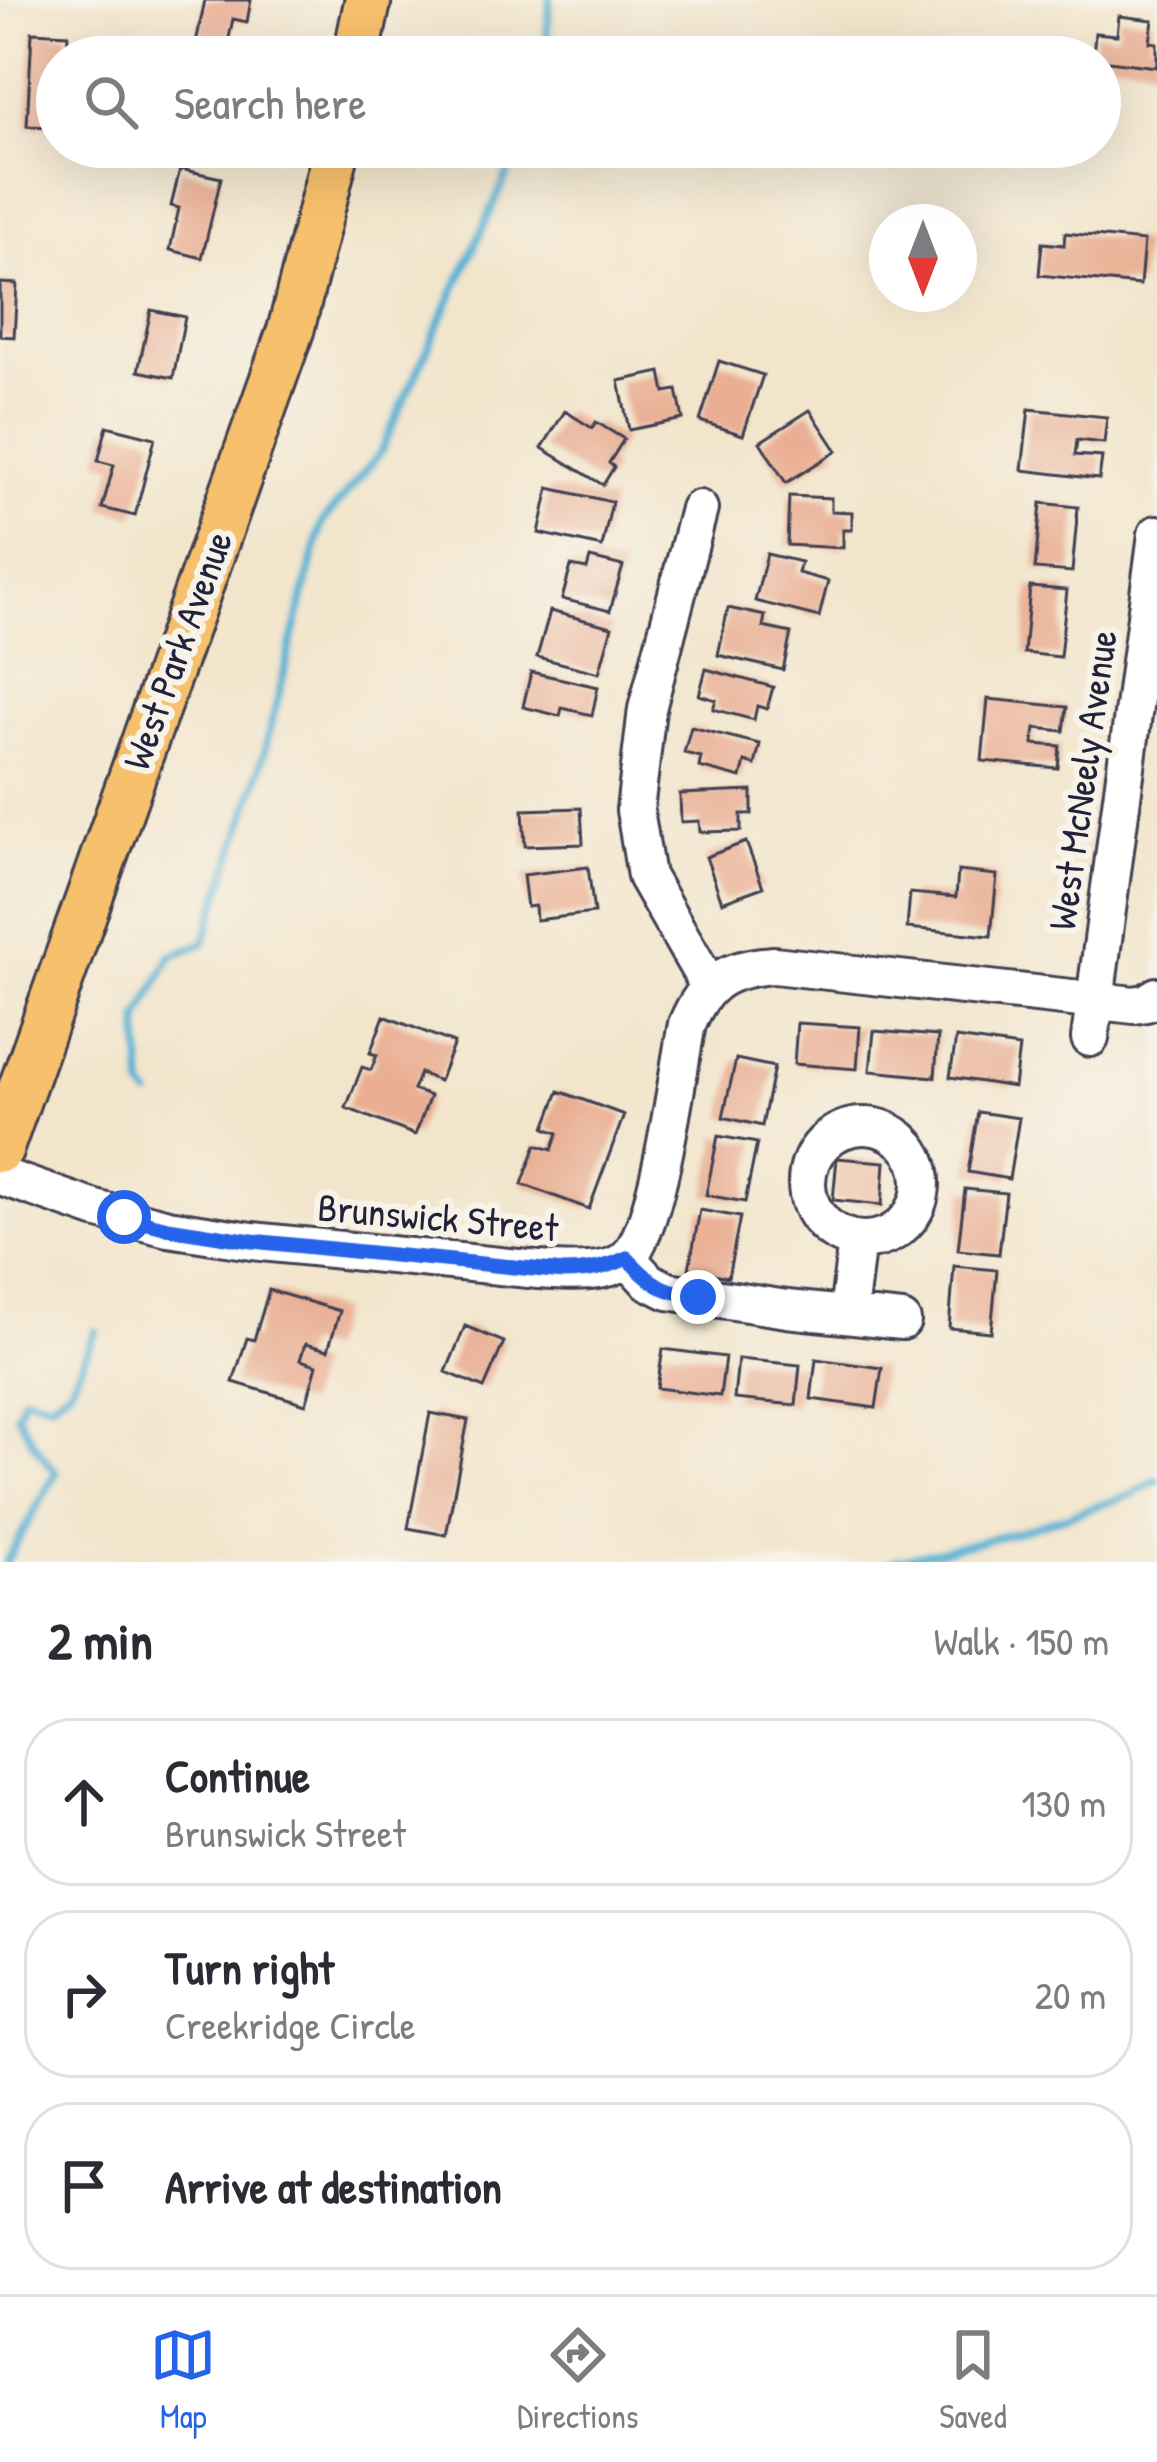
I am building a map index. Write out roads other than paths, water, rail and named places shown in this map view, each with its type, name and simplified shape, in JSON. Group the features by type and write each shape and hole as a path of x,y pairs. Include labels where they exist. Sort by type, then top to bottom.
{"main road":[{"path":"360,36 368,0"},
{"name":"West Park Avenue","path":"0,1149 291,329 333,168"}],"street":[{"path":"698,509 647,710 634,810 646,876 709,986"},
{"name":"West McNeely Avenue","path":"1090,1038 1150,642 1157,534"},
{"path":"902,1321 668,1291 648,1281 627,1258 654,1200 687,1024 697,1000 728,974 774,965 1133,1005 1157,996"},
{"name":"Brunswick Street","path":"0,1176 94,1210 252,1241 564,1272 584,1272 627,1258"},
{"path":"848,1314 857,1240"}],"waterway":[{"path":"547,36 550,0"},
{"path":"150,1096 143,1089 139,1019 171,956 204,943 256,784 322,523 380,453 510,168"},
{"path":"6,1562 56,1473 17,1414 24,1396 51,1403 71,1386 96,1331"},
{"path":"892,1562 1015,1533 1131,1495 1157,1480"}]}
